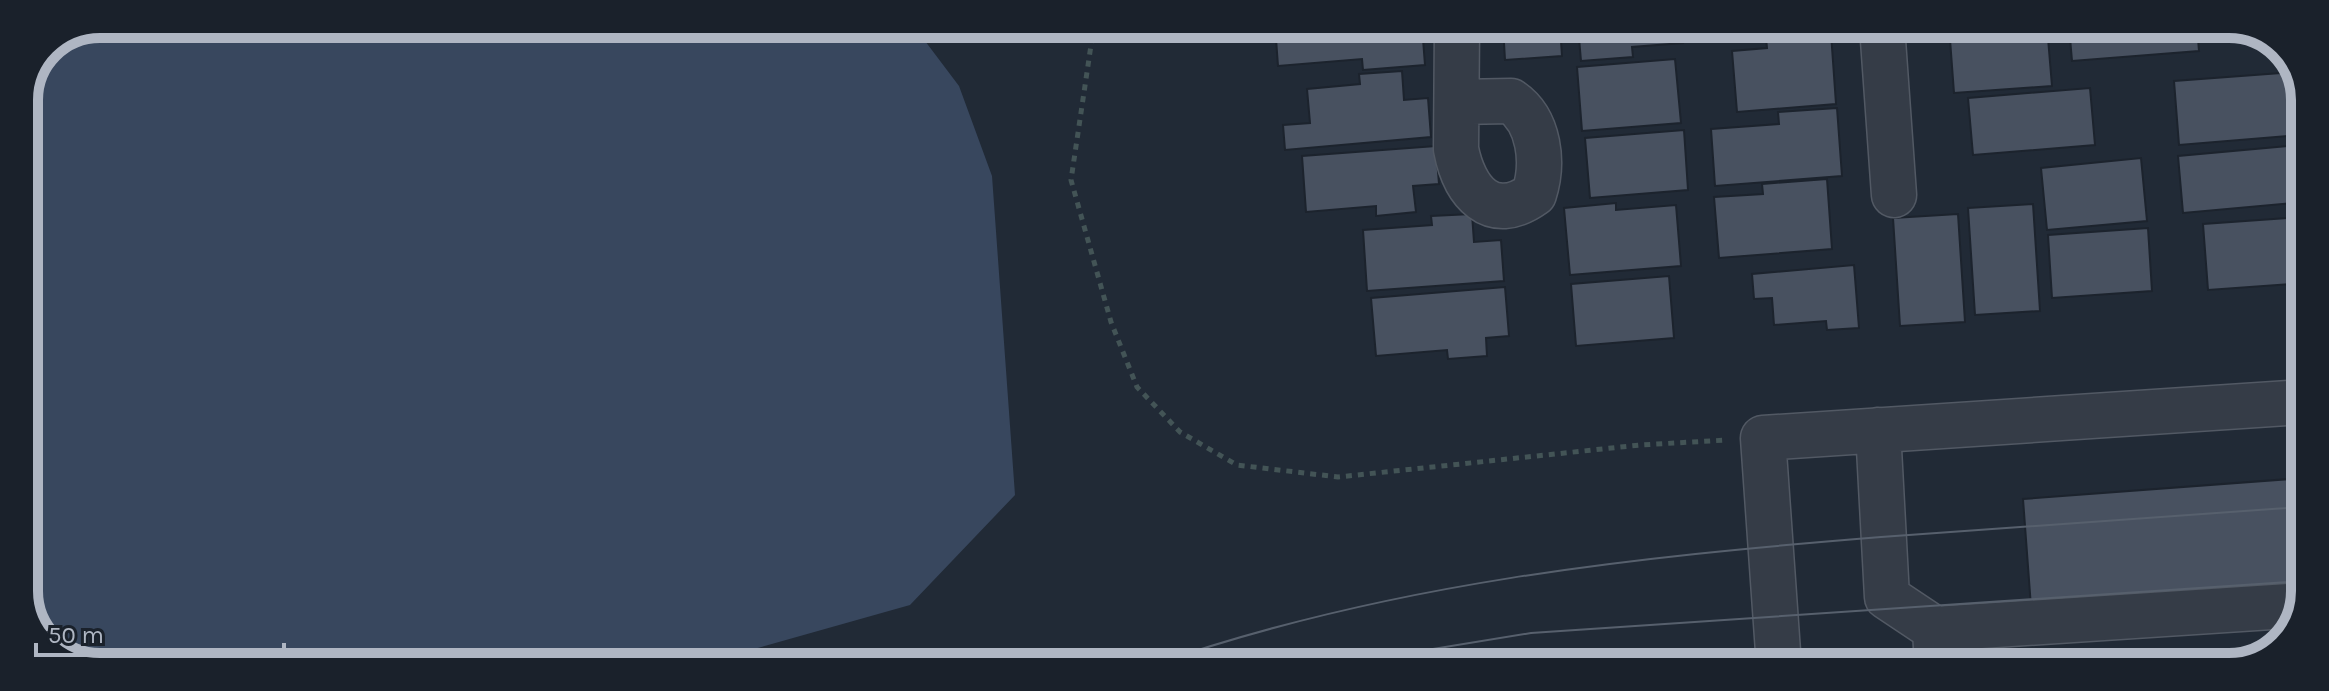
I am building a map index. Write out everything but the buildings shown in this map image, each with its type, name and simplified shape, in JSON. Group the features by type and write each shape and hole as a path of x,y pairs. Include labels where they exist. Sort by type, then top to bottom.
{"street":[{"path":"1457,38 1458,102"},
{"path":"1883,38 1894,195"},
{"path":"1778,653 1763,438 2291,403"},
{"path":"1878,430 1887,597 1936,648 2289,607"}],"path":[{"path":"1092,38 1071,180 1111,322 1137,387 1180,432 1237,465 1338,477 1640,445 1763,438"}],"water":[{"path":"100,38 923,38 959,86 992,176 1015,495 910,605 740,653 100,653 84,651 65,643 44,619 38,596 38,100 48,65 65,48"}],"tram line":[{"path":"1190,653 1239,637 1420,594 1603,565 1881,537 2291,508"},
{"path":"1409,653 1531,633 2291,582"}]}
